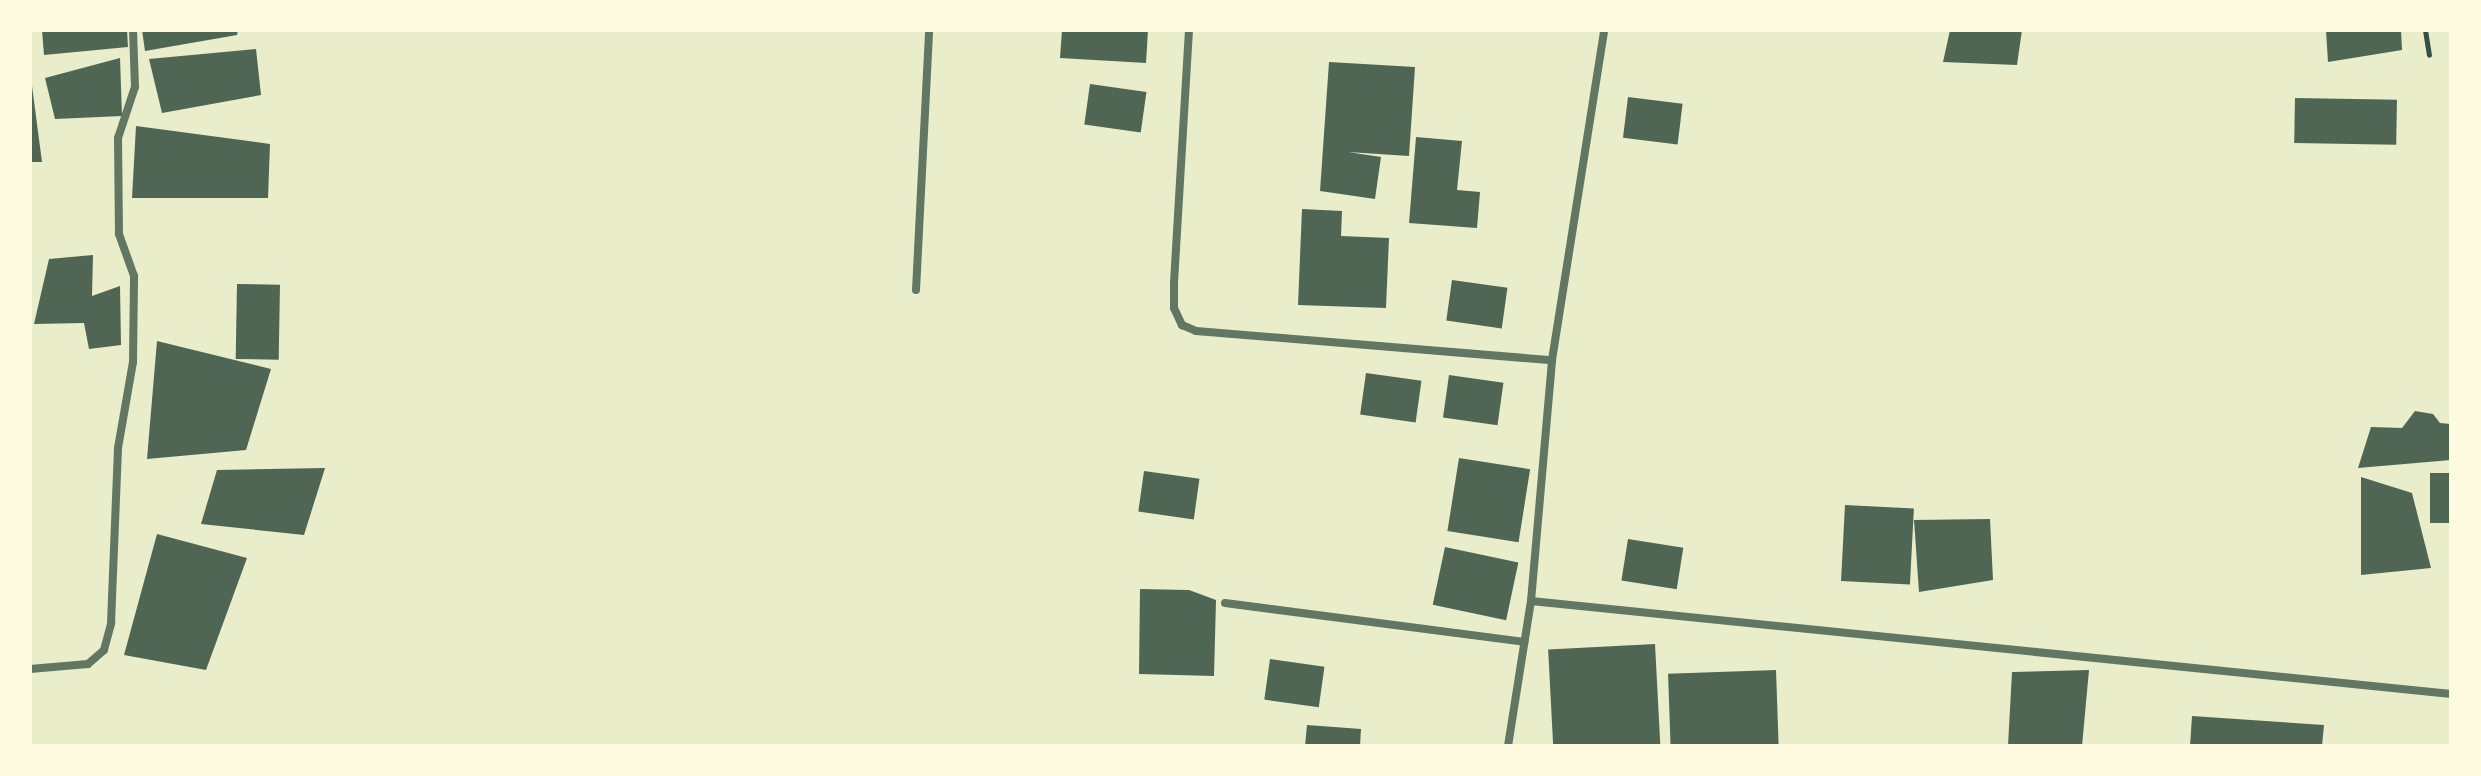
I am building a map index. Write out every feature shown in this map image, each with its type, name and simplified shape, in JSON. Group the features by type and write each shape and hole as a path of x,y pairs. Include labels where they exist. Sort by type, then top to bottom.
{"street":[{"path":"30,669 88,664 104,650 111,623 118,448 133,362 134,276 119,234 118,138 135,87 133,30"},
{"path":"916,290 929,30"},
{"path":"1189,30 1174,283 1174,308 1182,325 1196,331 1552,360"},
{"path":"1508,746 1531,601 1552,360 1604,30"},
{"path":"1531,601 2451,694"},
{"path":"1225,603 1524,642"}],"path":[{"path":"2425,30 2429,55"}],"building":[{"path":"42,30 127,30 128,47 44,55"},
{"path":"142,30 238,30 237,35 145,51"},
{"path":"1062,30 1148,30 1146,63 1060,58"},
{"path":"1950,30 2022,30 2017,65 1943,62"},
{"path":"2326,30 2401,30 2402,50 2328,62"},
{"path":"256,49 261,95 162,113 149,59"},
{"path":"120,58 122,116 55,119 45,78"},
{"path":"1329,62 1415,67 1409,156 1348,152 1381,157 1375,199 1320,191"},
{"path":"1090,84 1146,92 1141,133 1084,125"},
{"path":"32,86 42,162 30,162"},
{"path":"1628,97 1683,104 1678,144 1623,138"},
{"path":"2295,98 2397,100 2396,145 2294,143"},
{"path":"136,126 270,144 268,198 132,198"},
{"path":"1416,137 1462,141 1457,190 1480,192 1477,228 1409,223"},
{"path":"1302,209 1342,211 1341,236 1389,238 1386,308 1298,305"},
{"path":"93,255 92,296 120,286 121,345 89,349 84,323 34,324 49,259"},
{"path":"1452,280 1507,288 1502,328 1446,321"},
{"path":"237,284 280,285 279,360 236,359"},
{"path":"157,341 271,369 246,450 147,459"},
{"path":"1366,373 1421,381 1416,422 1360,415"},
{"path":"1449,375 1503,383 1497,425 1443,418"},
{"path":"2415,411 2433,414 2440,423 2451,424 2451,460 2358,468 2371,427 2402,428"},
{"path":"1459,458 1530,469 1519,542 1447,531"},
{"path":"325,468 304,535 201,524 217,470"},
{"path":"1144,471 1199,479 1194,519 1138,512"},
{"path":"2430,473 2451,473 2451,523 2430,523"},
{"path":"2361,477 2412,493 2431,568 2361,575"},
{"path":"1845,505 1914,509 1910,585 1841,581"},
{"path":"1990,519 1993,580 1919,592 1914,520"},
{"path":"157,534 247,558 206,670 124,655"},
{"path":"1628,539 1683,548 1677,589 1621,580"},
{"path":"1445,547 1518,563 1506,620 1433,605"},
{"path":"1140,589 1189,590 1216,600 1214,676 1139,674"},
{"path":"1655,644 1660,746 1553,746 1548,650"},
{"path":"1270,659 1324,667 1319,707 1264,700"},
{"path":"1776,670 1779,746 1671,746 1668,674"},
{"path":"2089,670 2082,746 2008,746 2012,672"},
{"path":"2192,716 2324,725 2322,746 2190,746"},
{"path":"1307,725 1361,729 1360,746 1305,746"}]}
